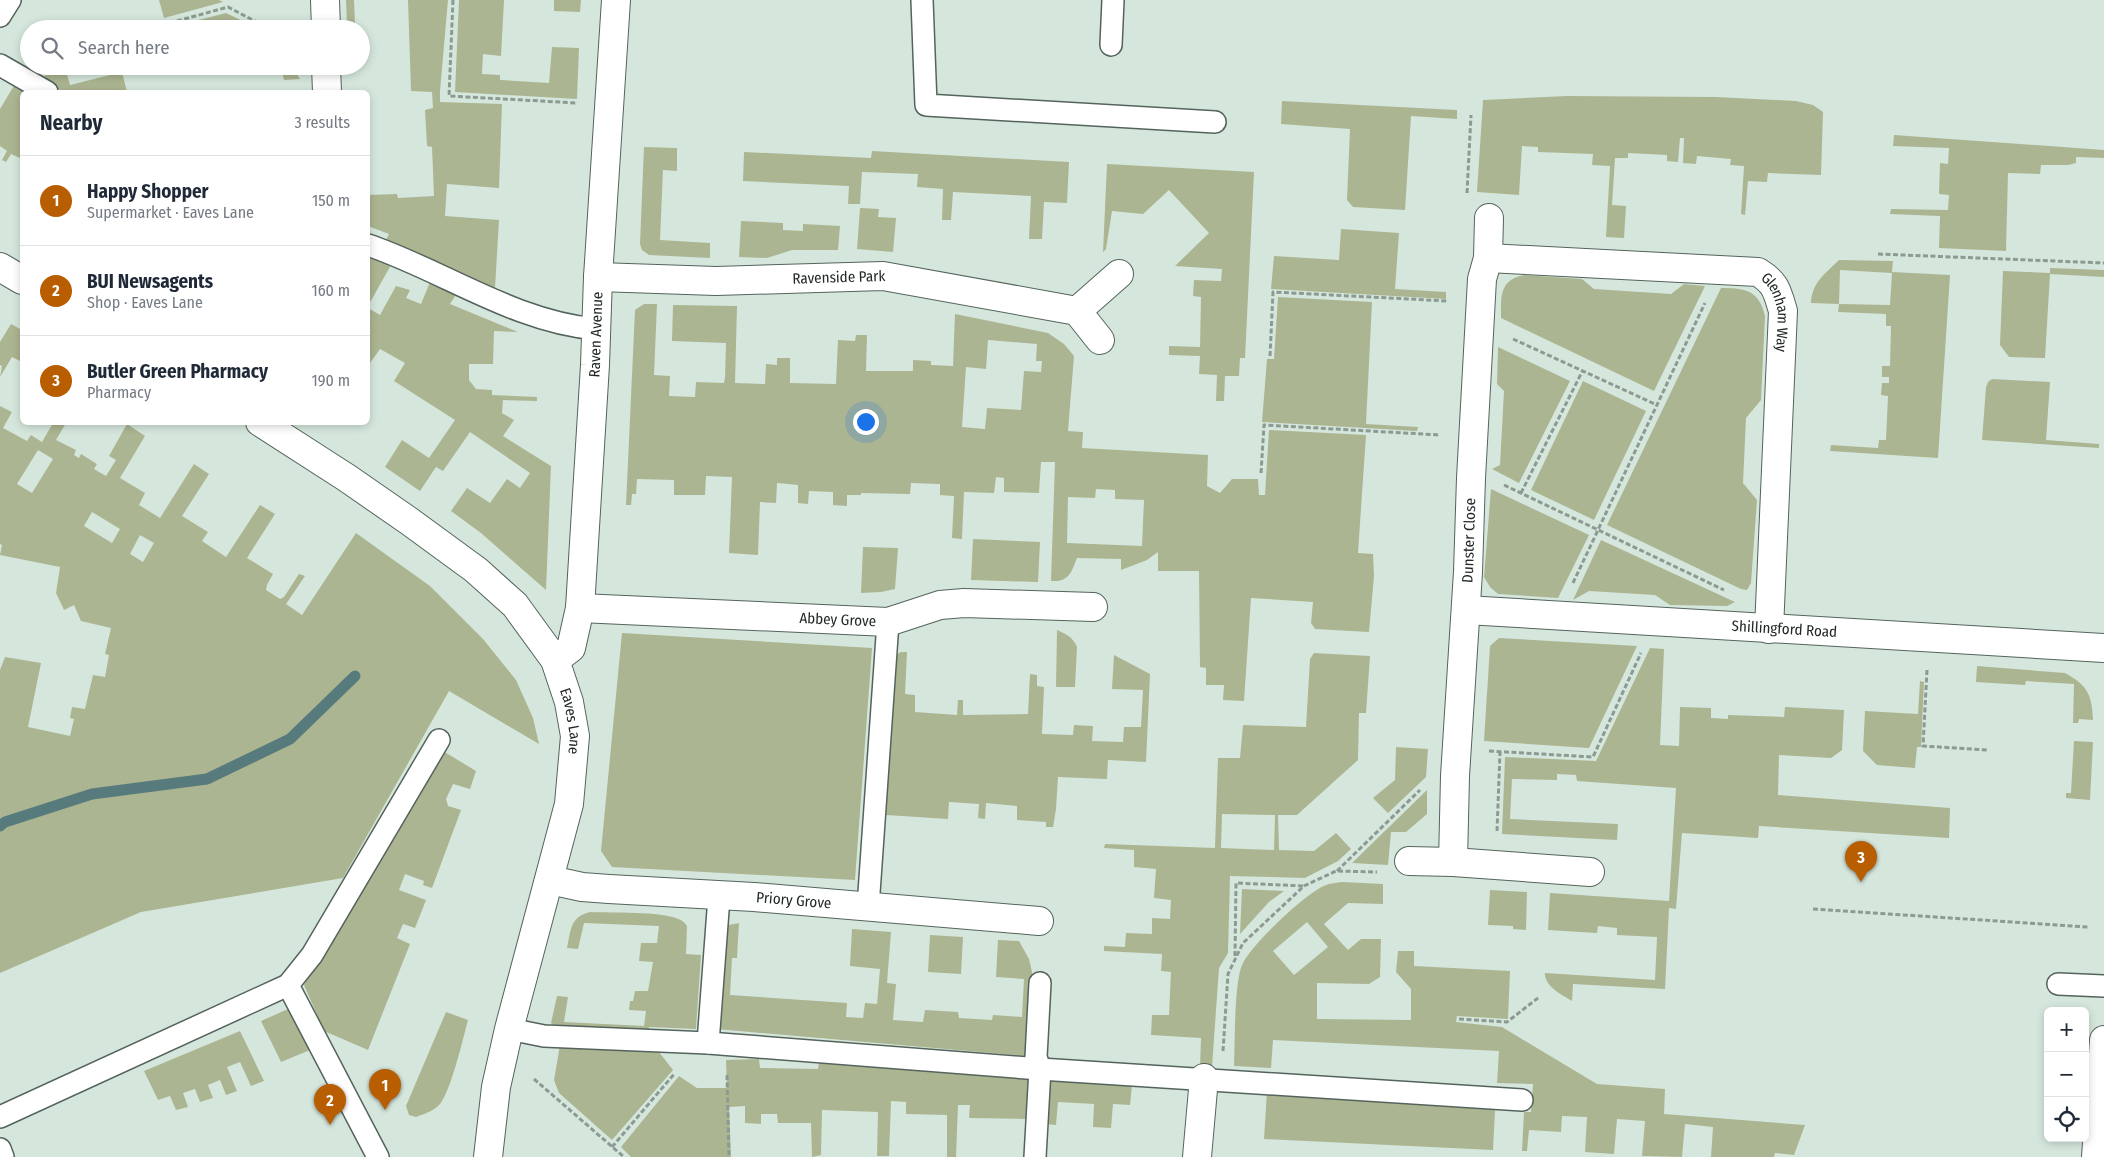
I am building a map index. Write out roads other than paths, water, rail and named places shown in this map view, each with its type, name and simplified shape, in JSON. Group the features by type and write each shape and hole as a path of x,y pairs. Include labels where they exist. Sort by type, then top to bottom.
{"street":[{"path":"325,0 326,20"},
{"name":"Raven Avenue","path":"556,660 571,648 580,608 598,277 616,0"},
{"path":"326,75 327,90"},
{"name":"Dunster Close","path":"1453,862 1455,776 1466,610 1482,279 1488,258 1489,218"},
{"name":"Glenham Way","path":"1488,258 1758,272 1771,280 1783,311 1769,629"},
{"path":"1100,340 1078,311 1119,274"},
{"name":"Ravenside Park","path":"598,277 716,281 883,276 1078,311"},
{"name":"Eaves Lane","path":"265,425 347,478 476,570 515,605 556,660 569,702 575,736 569,804 509,1029 496,1087 488,1157"},
{"name":"Abbey Grove","path":"580,608 632,612 888,622 940,605 964,603 1093,607"},
{"name":"Shillingford Road","path":"1466,610 2104,648"},
{"path":"1409,861 1453,862 1590,872"},
{"name":"Priory Grove","path":"550,880 600,888 719,897 754,897 1039,921"},
{"path":"2096,1157 2104,1040"},
{"path":"1197,1157 1204,1078"}],"lane":[{"path":"0,16 10,0"},
{"path":"922,0 926,105 1215,122"},
{"path":"1111,45 1113,0"},
{"path":"0,65 44,90"},
{"path":"370,246 534,316 570,327 596,329"},
{"path":"868,907 888,622"},
{"path":"0,1117 288,985 312,955 439,740"},
{"path":"717,1044 719,897"},
{"path":"1035,1157 1040,1069 1036,1057 1040,983"},
{"path":"2058,984 2104,986"},
{"path":"288,985 378,1157"},
{"path":"509,1029 544,1036 717,1044 1040,1069 1204,1078 1522,1100"},
{"path":"0,1149 3,1157"}],"waterway":[{"path":"0,826 5,822 92,794 207,779 290,739 355,676"}],"place":[{"name":"Butler Green Pharmacy","path":"1861,882"},
{"name":"Happy Shopper","path":"385,1110"},
{"name":"BUI Newsagents","path":"330,1125"}]}
